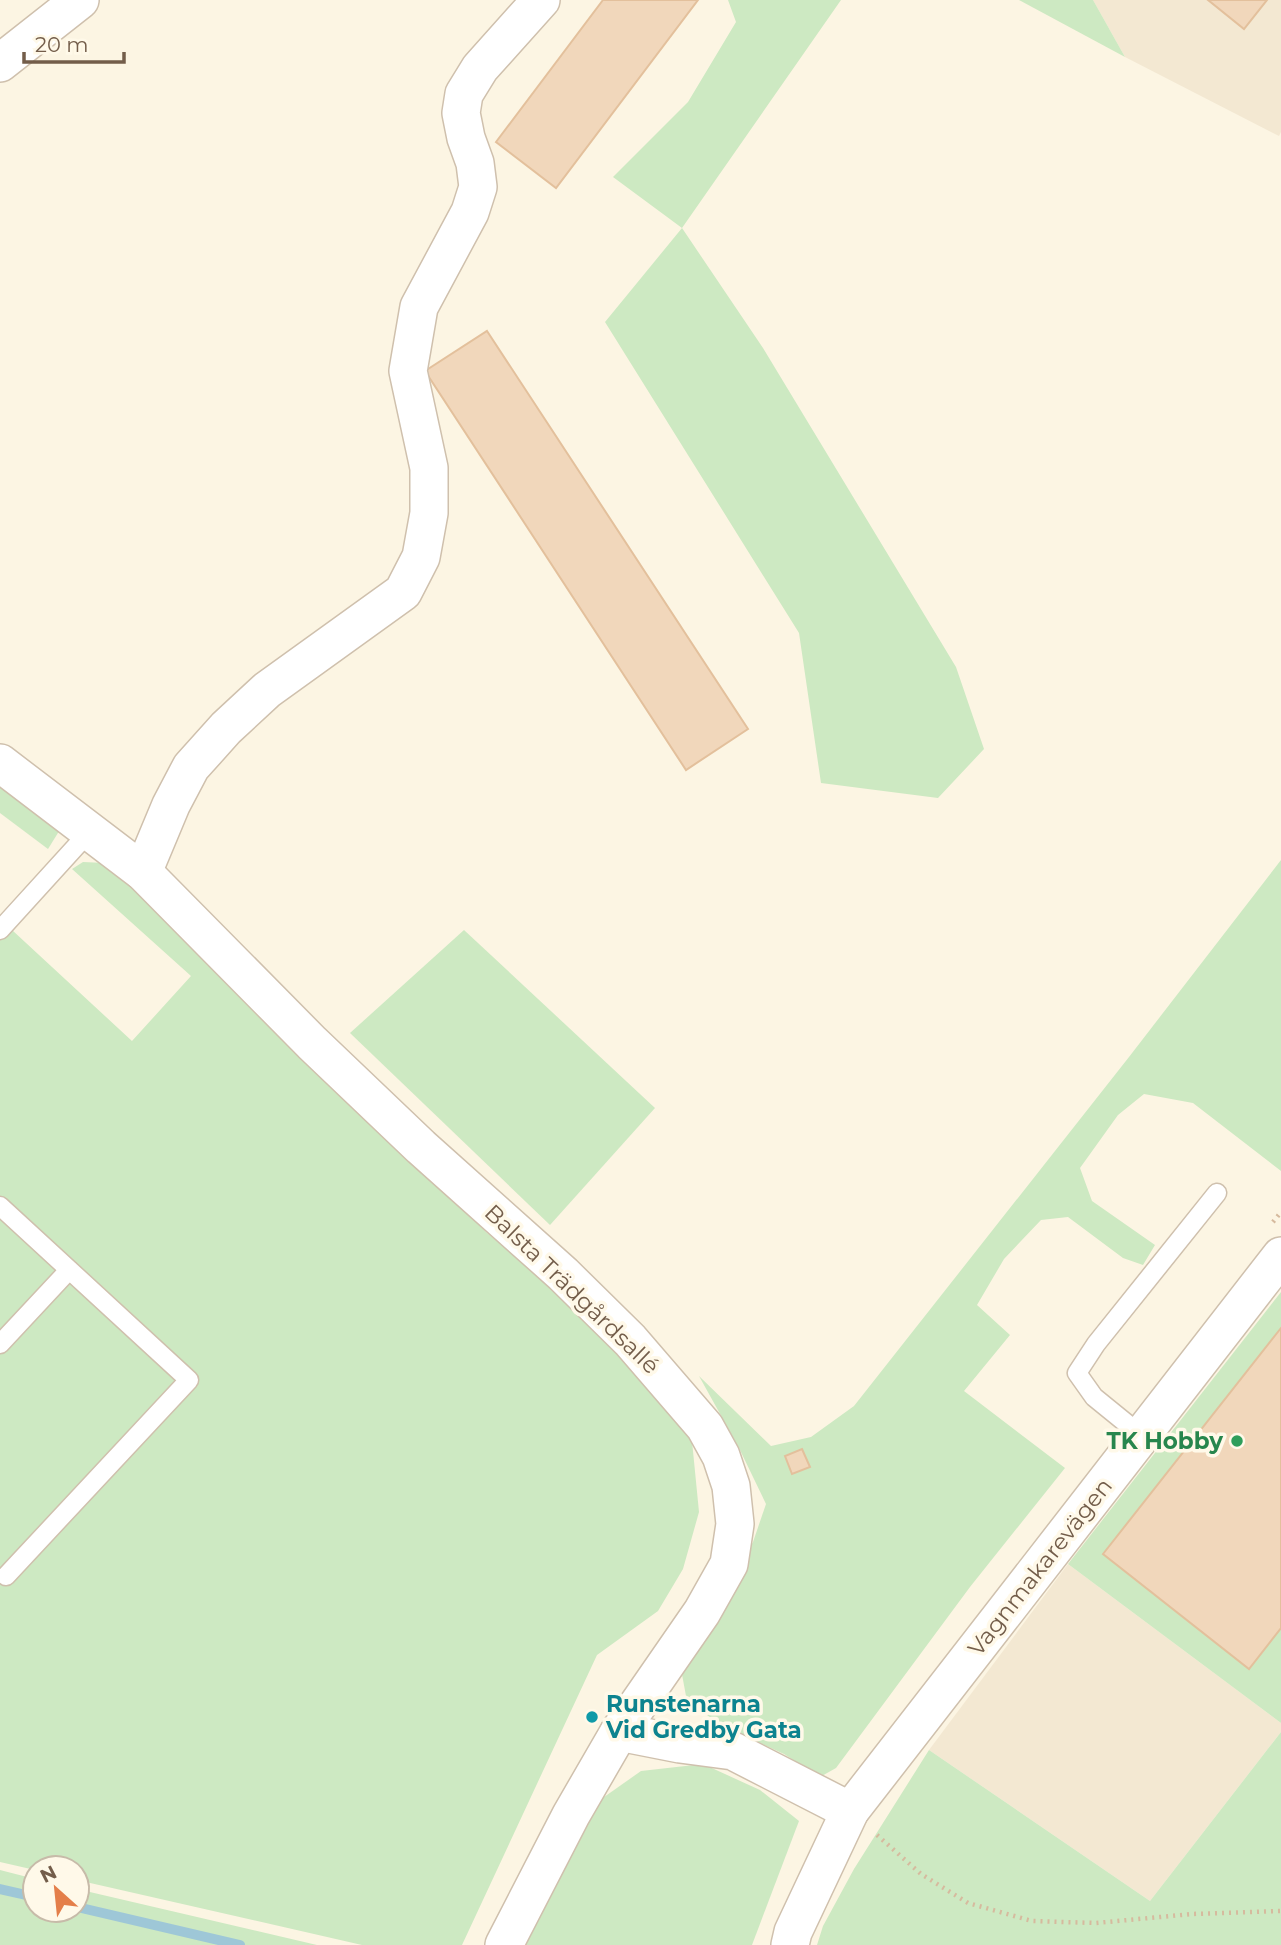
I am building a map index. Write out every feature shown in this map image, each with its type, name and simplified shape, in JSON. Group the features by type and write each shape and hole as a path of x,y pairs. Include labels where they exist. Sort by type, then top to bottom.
{"street":[{"path":"0,62 79,0"},
{"path":"143,872 171,805 191,766 226,728 267,690 403,592 421,557 429,513 429,468 408,371 419,307 470,212 478,187 475,163 461,113 464,93 480,68 541,0"},
{"name":"Balsta Trädgårdsallé","path":"0,763 143,872 322,1053 421,1147 563,1274 630,1340 705,1427 721,1455 731,1486 735,1524 729,1564 702,1612 619,1732 571,1815 504,1945"},
{"name":"Vagnmakarevägen","path":"790,1945 793,1932 850,1811 1281,1256"},
{"path":"619,1732 733,1751 850,1811"}],"lane":[{"path":"0,930 90,831"},
{"path":"1142,1436 1094,1396 1077,1373 1096,1344 1217,1193"},
{"path":"0,1206 189,1380 6,1576"},
{"path":"0,1344 69,1270"}],"path":[{"path":"850,1811 921,1874 968,1903 1032,1921 1096,1923 1192,1914 1281,1911"}],"shaded area":[{"path":"1093,0 1281,0 1279,136 1125,57"},
{"path":"1068,1564 1281,1723 1281,1732 1150,1901 929,1750"}],"green space":[{"path":"728,0 841,0 682,228 613,177 688,102 736,22"},
{"path":"1019,0 1093,0 1125,57"},
{"path":"682,228 763,348 956,667 984,749 938,798 821,783 799,633 605,322"},
{"path":"0,781 61,828 48,849 0,813"},
{"path":"1281,860 1281,1171 1193,1103 1144,1094 1118,1115 1080,1168 1092,1201 1155,1245 1143,1265 1123,1258 1068,1217 1041,1220 1004,1259 977,1305 1010,1335 964,1391 1065,1468 970,1587 836,1768 820,1777 784,1754 716,1723 686,1696 681,1669 753,1542 766,1504 699,1376 771,1446 811,1437 854,1406"},
{"path":"83,862 105,863 364,1108 486,1232 556,1291 634,1364 692,1441 699,1512 683,1569 658,1611 597,1655 462,1945 362,1945 91,1883 91,1854 21,1854 21,1867 0,1862 0,927 12,930 132,1041 191,976 72,869"},
{"path":"464,930 655,1108 550,1225 350,1033"},
{"name":"TK Hobby","path":"1281,1292 1281,1723 1068,1564"},
{"path":"1281,1732 1281,1945 817,1945 823,1926 854,1869 929,1750 1150,1901"},
{"path":"703,1764 760,1790 799,1821 752,1945 521,1945 597,1802 641,1771"},
{"path":"0,1870 21,1875 21,1924 91,1924 91,1892 317,1945 0,1945"}],"building":[{"path":"603,0 698,0 556,188 496,142"},
{"path":"1208,0 1267,0 1244,29"},
{"path":"487,331 748,729 686,770 425,371"},
{"name":"TK Hobby","path":"1281,1328 1281,1628 1249,1669 1103,1554"},
{"path":"802,1449 810,1467 792,1474 785,1456"}],"waterway":[{"path":"0,1889 21,1894"},
{"path":"91,1910 240,1945"}],"place":[{"name":"TK Hobby","path":"1237,1441"},
{"name":"Runstenarna Vid Gredby Gata","path":"592,1717"}]}
